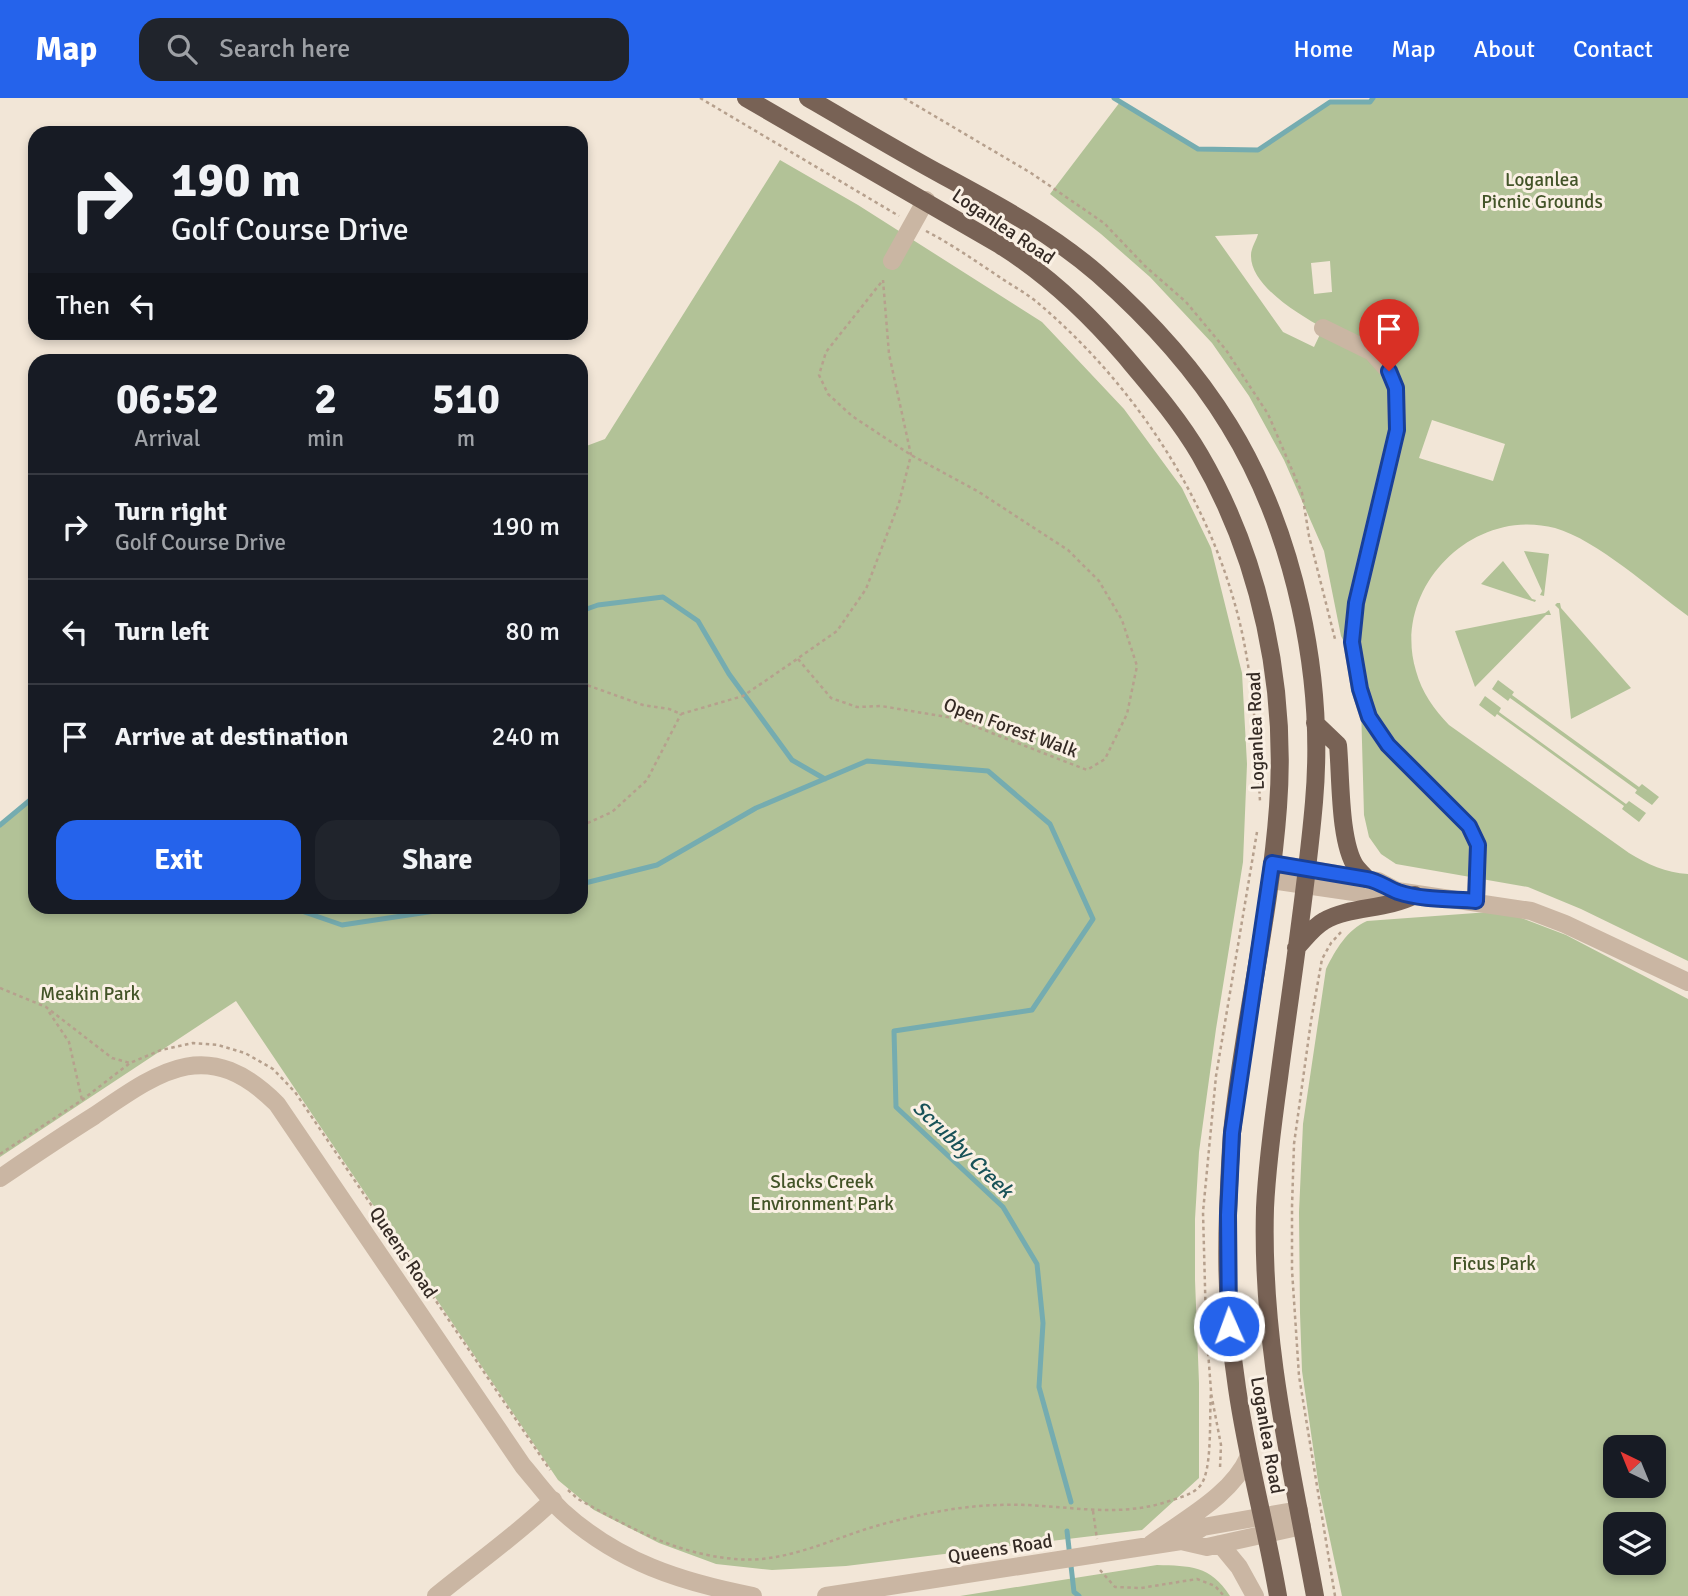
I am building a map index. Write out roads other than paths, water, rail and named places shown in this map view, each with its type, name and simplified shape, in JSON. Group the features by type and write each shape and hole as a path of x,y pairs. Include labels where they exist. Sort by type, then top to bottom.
{"main road":[{"name":"Loganlea Road","path":"746,98 926,200 1023,259 1068,297 1106,334 1155,391 1201,457 1234,524 1257,593 1273,662 1280,752 1271,871 1232,1133 1228,1215 1229,1326 1249,1456 1278,1596"},
{"name":"Loganlea Road","path":"808,98 1016,215 1096,272 1182,359 1235,436 1269,505 1281,537 1308,654 1315,723 1314,798 1270,1142 1265,1207 1265,1278 1268,1334 1276,1393 1315,1596"},
{"path":"1315,723 1338,745 1343,821 1349,852 1367,879"},
{"path":"1296,948 1325,921 1398,904 1406,893"}],"street":[{"path":"892,261 926,200"},
{"path":"1323,328 1372,352 1389,371 1396,388 1397,430 1356,603 1352,642 1360,689 1369,717 1388,745 1469,826 1478,845 1476,901"},
{"path":"1271,871 1305,876 1367,879 1406,893"},
{"path":"1305,876 1374,895 1406,893 1531,911 1565,924 1688,982"},
{"name":"Queens Road","path":"0,1178 139,1085 166,1071 190,1066 209,1066 236,1073 258,1085 277,1104 408,1294 501,1436 561,1510 604,1544 650,1569 702,1586 753,1596"},
{"path":"1148,1546 1227,1490 1242,1471 1249,1456"},
{"path":"436,1596 525,1528 553,1500"},
{"name":"Queens Road","path":"1181,1541 1203,1527 1261,1515 1301,1518"},
{"name":"Queens Road","path":"826,1596 1181,1541 1207,1547 1266,1534 1301,1518"},
{"path":"1220,1544 1239,1567 1255,1596"}],"waterway":[{"path":"1114,98 1198,149 1258,150 1330,102 1370,102 1373,98"},
{"name":"Scrubby Creek","path":"588,609 663,597 698,621 729,674 792,760 825,779"},
{"name":"Scrubby Creek","path":"588,882 657,865 756,808 867,761 988,771 1050,824 1093,919 1032,1010 894,1031 896,1107 1003,1207 1037,1264 1043,1323 1039,1387 1071,1502"},
{"name":"Scrubby Creek","path":"0,825 28,802"},
{"name":"Scrubby Creek","path":"310,914 342,925 415,914"},
{"name":"Scrubby Creek","path":"1067,1531 1074,1592 1079,1596"}],"park label":[{"name":"Loganlea Picnic Grounds","path":"1542,190"},
{"name":"Meakin Park","path":"90,993"},
{"name":"Slacks Creek Environment Park","path":"822,1192"},
{"name":"Ficus Park","path":"1494,1263"}]}
